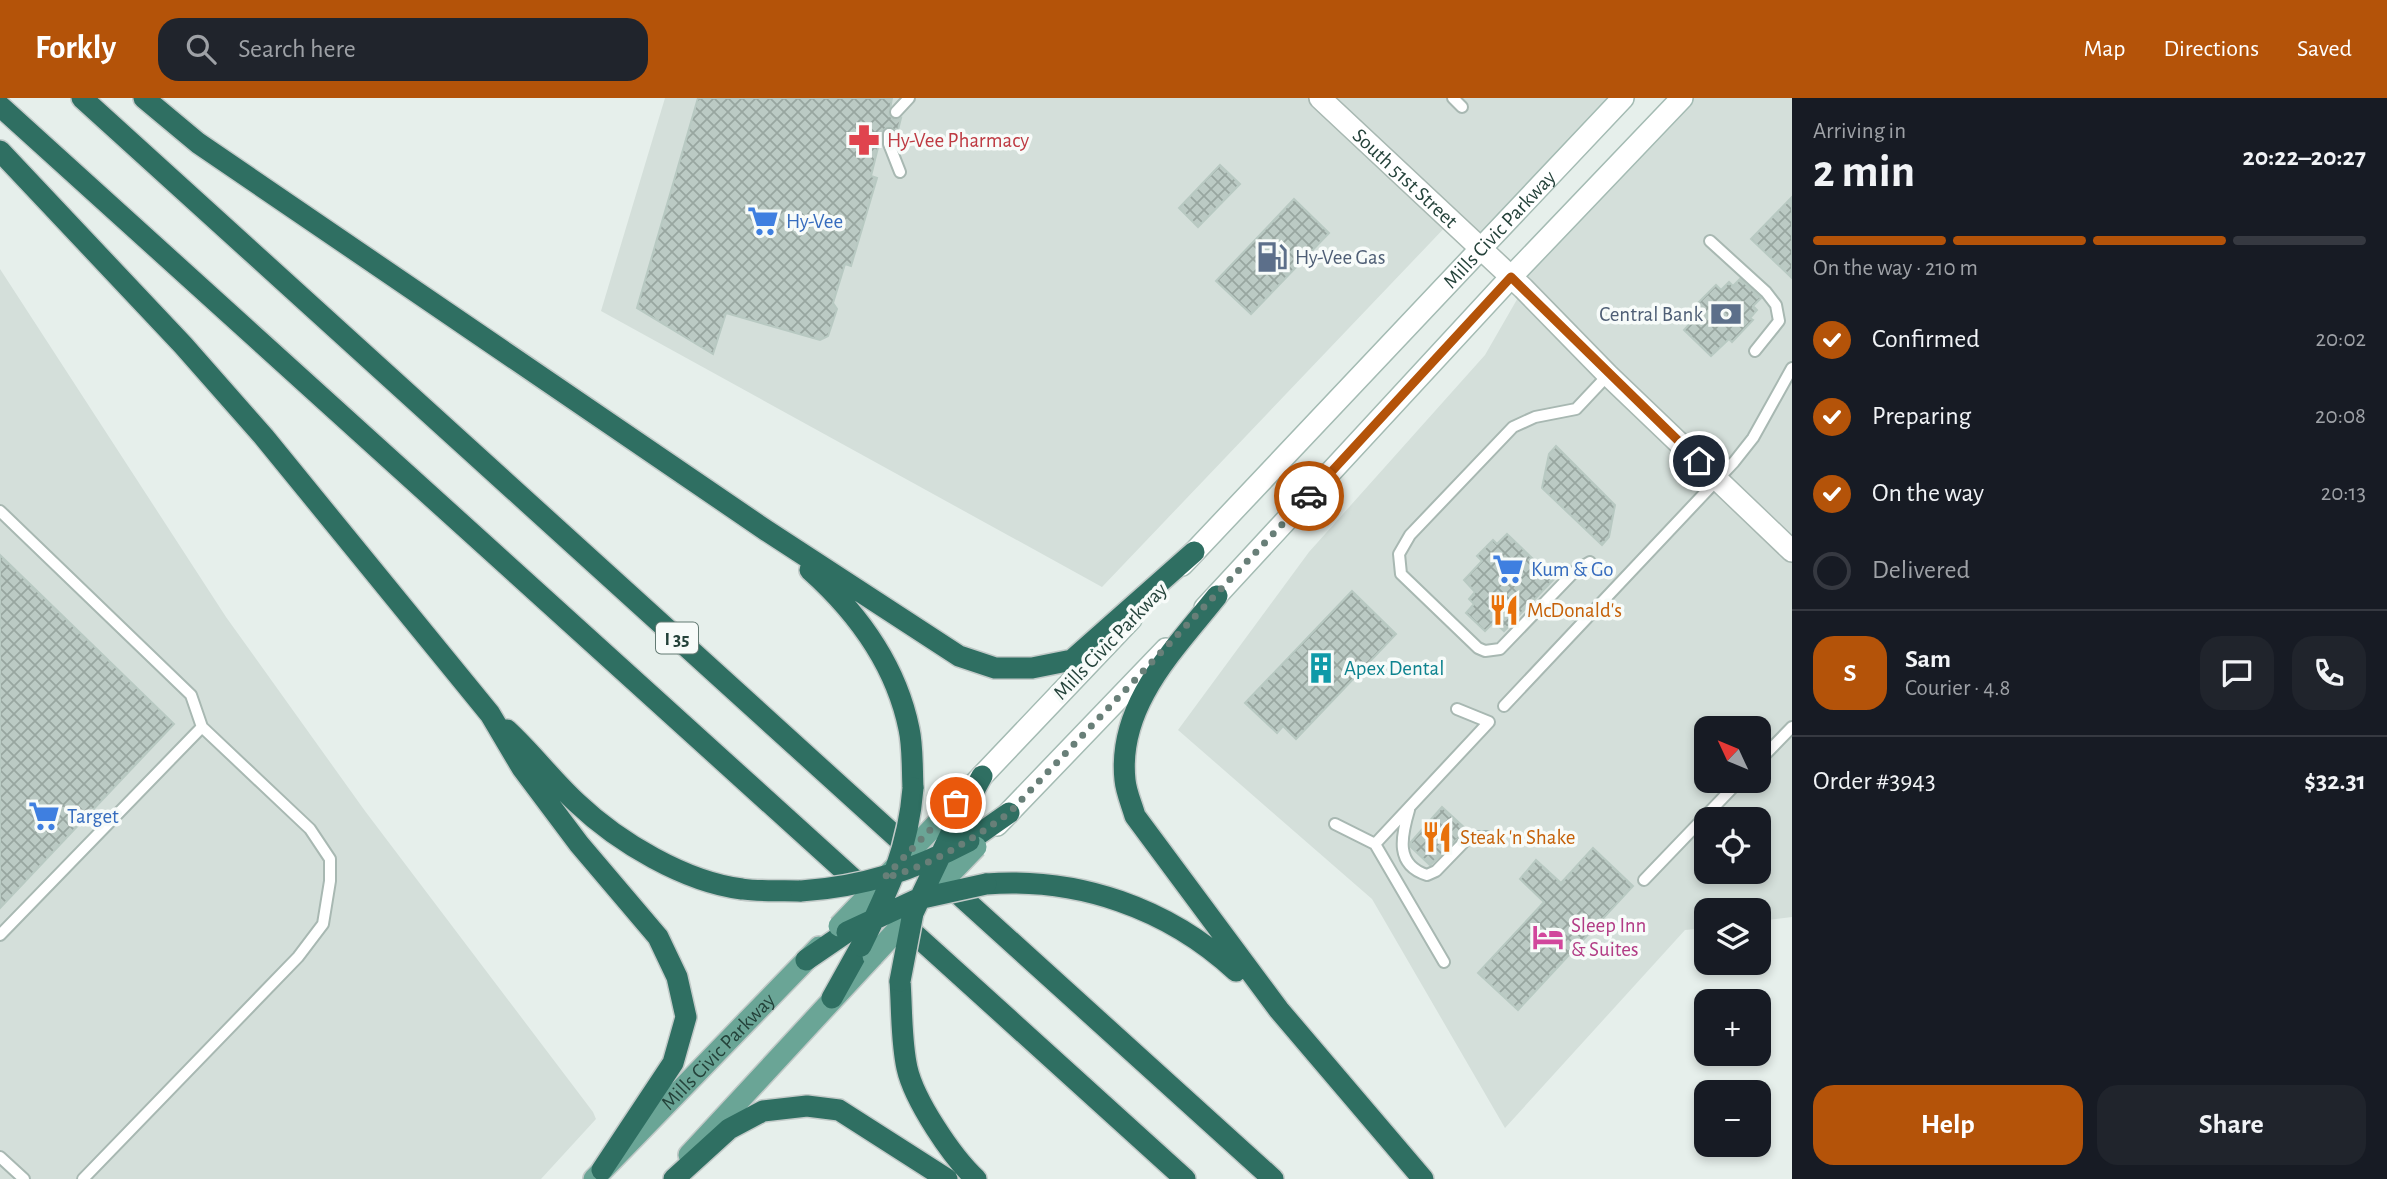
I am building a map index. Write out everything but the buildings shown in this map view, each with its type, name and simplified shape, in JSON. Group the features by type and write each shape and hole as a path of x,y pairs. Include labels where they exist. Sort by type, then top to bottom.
{"highway":[{"name":"I 35","path":"82,98 1273,1179"},
{"path":"144,98 198,143 767,531 959,656 995,668 1032,668 1072,660 1194,552"},
{"path":"0,106 1185,1179"},
{"path":"0,151 183,345 264,437 490,714 533,754 576,803 624,842 684,872 741,889 801,891 841,888 938,858"},
{"path":"767,531 822,581 872,637 894,678 909,730 913,788 910,823 876,916 855,940 832,998"},
{"path":"1217,596 1149,682 1129,730 1125,780 1135,816 1279,1010 1423,1179"},
{"path":"490,714 522,768 571,833 658,937 677,977 686,1017 673,1063 598,1175"},
{"path":"975,1179 931,1121 907,1069 900,981 920,902 938,858 960,833 982,776"},
{"path":"960,833 1009,813"},
{"path":"876,916 986,884 1070,888 1124,901 1168,921 1209,945 1279,1010"},
{"path":"806,961 855,940"},
{"path":"674,1179 729,1129 763,1111 807,1106 839,1110 947,1179"}],"main road":[{"name":"South 51st Street","path":"1320,98 1511,277 1608,375 1792,551"},
{"name":"Mills Civic Parkway","path":"982,776 1623,98"},
{"name":"Mills Civic Parkway","path":"1009,813 1217,596 1511,277 1682,98"},
{"path":"855,940 894,871 960,833"},
{"path":"855,940 920,902 960,833"},
{"name":"Mills Civic Parkway","path":"598,1175 806,961"},
{"path":"667,1179 832,998"}],"lane":[{"path":"896,112 909,98"},
{"path":"1452,98 1462,107"},
{"path":"889,134 889,144 900,172"},
{"path":"1710,241 1776,305 1779,321 1755,351"},
{"path":"1504,706 1753,438 1792,368"},
{"path":"1590,562 1575,571 1500,649 1492,651 1478,648 1401,574 1399,554 1410,536 1513,427 1535,417 1576,409 1608,375"},
{"path":"0,511 191,695 202,727 310,829 330,859 323,924 298,957 83,1179"},
{"path":"1375,844 1489,722 1457,709"},
{"path":"0,935 202,727"},
{"path":"1771,749 1792,727"},
{"path":"1644,880 1728,793"},
{"path":"1409,808 1400,840 1405,858 1414,871 1427,875 1436,871 1466,840 1472,837 1487,837"},
{"path":"1335,824 1375,844 1444,962"},
{"path":"0,1157 24,1179"}],"shaded area":[{"path":"665,98 1623,98 1480,248 1451,221 1102,587 601,311"},
{"path":"1682,98 1792,98 1792,917 1771,920 1771,898 1694,898 1694,929 1685,930 1505,1128 1372,899 1178,730 1309,552 1485,355 1523,289 1511,277"},
{"path":"0,269 226,617 365,811 593,1112 596,1119 541,1179 0,1179"}],"way so far":[{"path":"956,803 884,878 917,868 969,841 1009,813 1309,496"}],"place":[{"name":"Hy-Vee Pharmacy","path":"864,140"},
{"name":"Hy-Vee","path":"763,221"},
{"name":"Hy-Vee Gas","path":"1272,257"},
{"name":"Central Bank","path":"1726,314"},
{"name":"Kum & Go","path":"1508,569"},
{"name":"McDonald's","path":"1504,610"},
{"name":"Apex Dental","path":"1321,668"},
{"name":"Target","path":"44,816"},
{"name":"Steak 'n Shake","path":"1437,837"},
{"name":"Sleep Inn & Suites","path":"1548,937"}],"route":[{"path":"1309,496 1511,277 1608,375 1699,461"}]}
